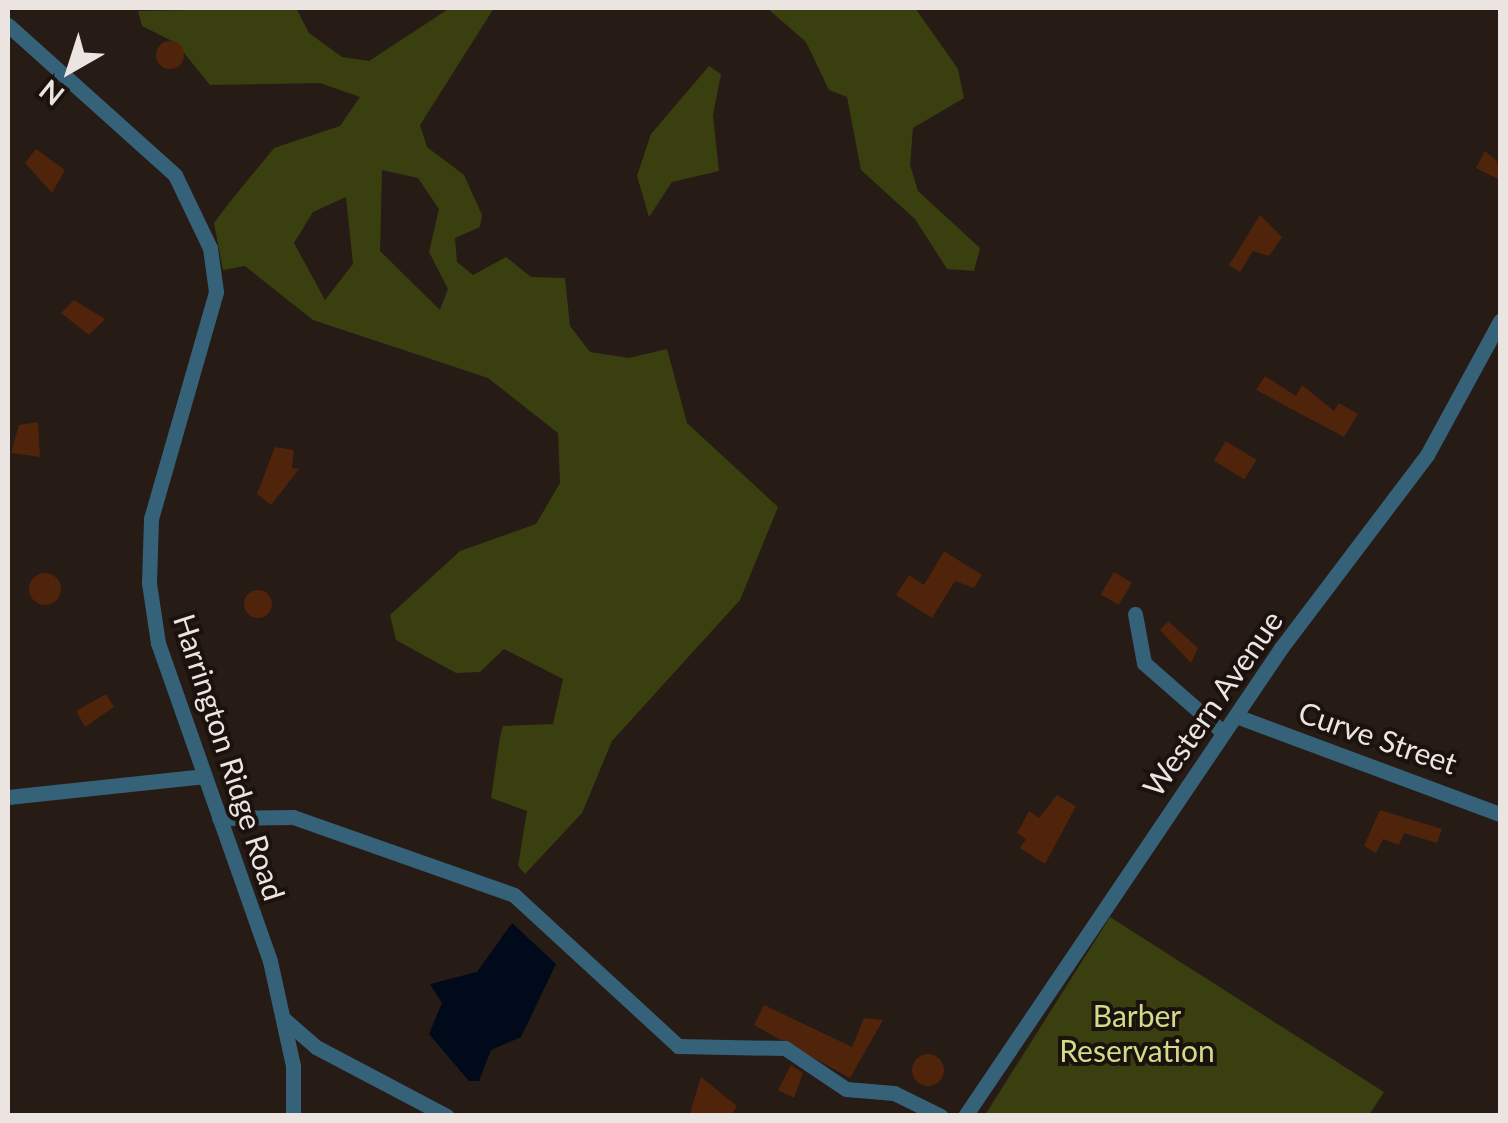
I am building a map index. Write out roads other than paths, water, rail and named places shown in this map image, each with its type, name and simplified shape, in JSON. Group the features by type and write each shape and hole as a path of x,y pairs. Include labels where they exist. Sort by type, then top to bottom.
{"street":[{"name":"Harrington Ridge Road","path":"8,24 175,175 210,248 214,304 159,486 147,560 158,643 285,1020 293,1116"},
{"name":"Western Avenue","path":"965,1116 1224,733 1427,455 1500,321"},
{"path":"1136,614 1144,663 1224,733"},
{"name":"Curve Street","path":"1236,716 1500,814"},
{"path":"8,798 203,776"},
{"path":"219,818 292,818 514,895 678,1046 785,1048 846,1089 894,1093 942,1116"},
{"path":"285,1020 316,1048 447,1116"}],"water":[{"path":"512,923 556,964 521,1037 491,1050 479,1081 469,1081 429,1034 442,1003 430,984 477,972"}],"park label":[{"name":"Barber Reservation","path":"1137,1032"}]}
